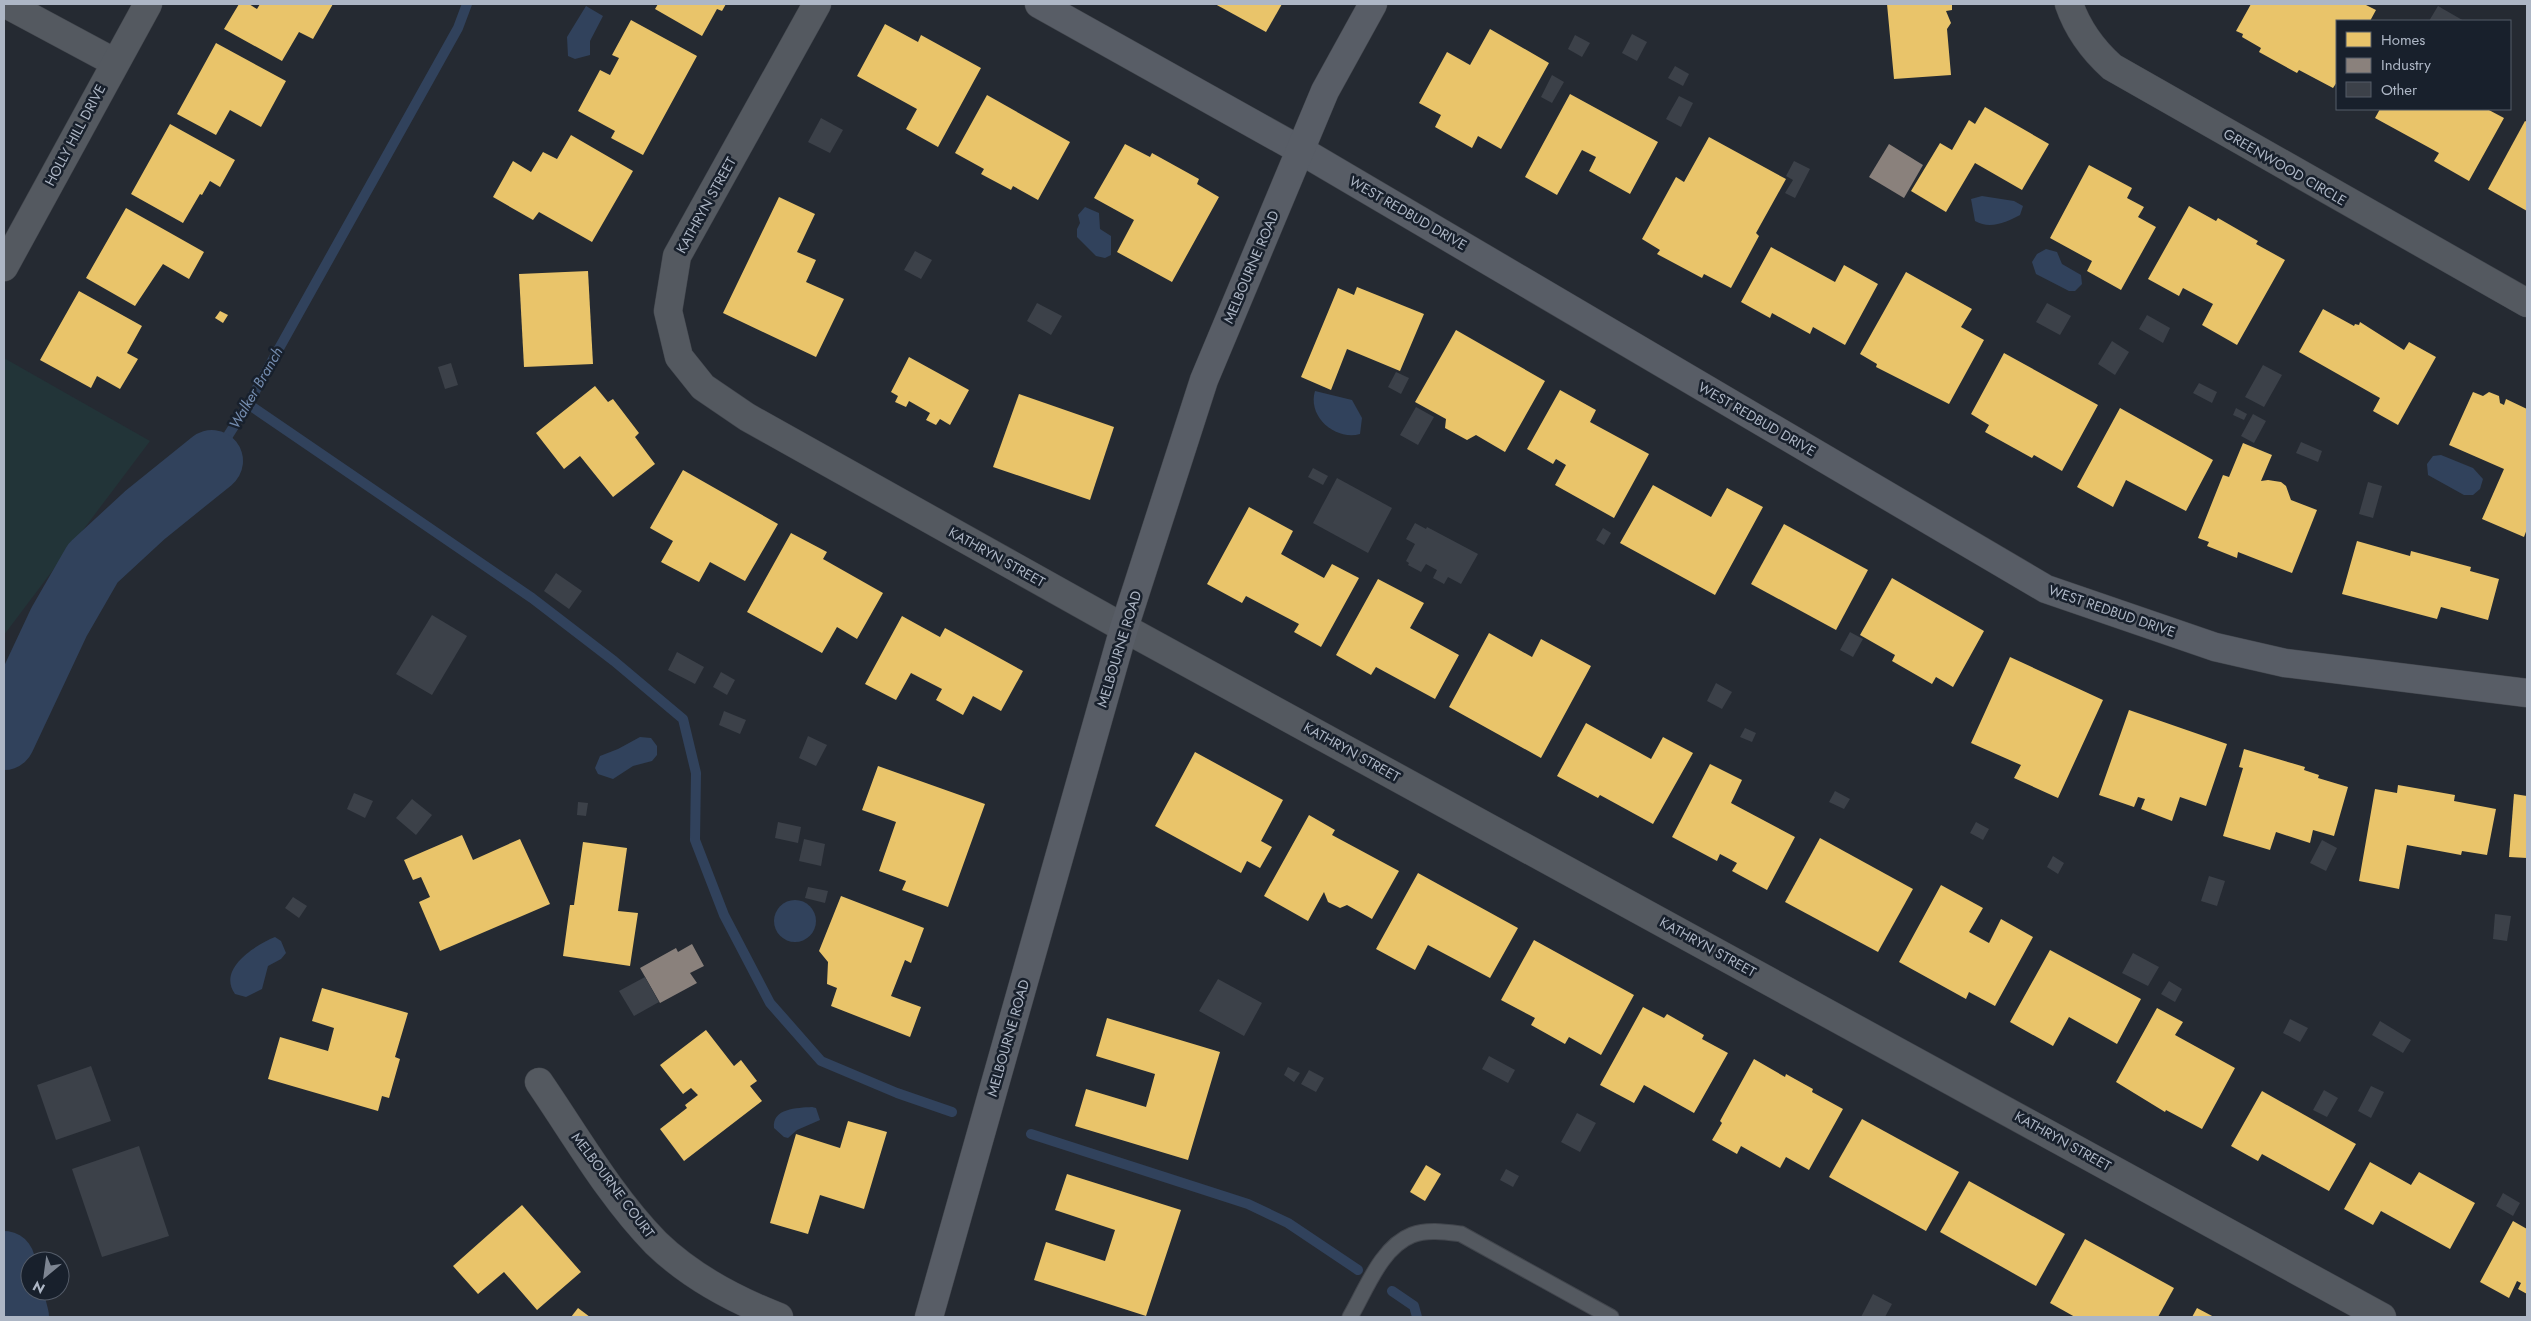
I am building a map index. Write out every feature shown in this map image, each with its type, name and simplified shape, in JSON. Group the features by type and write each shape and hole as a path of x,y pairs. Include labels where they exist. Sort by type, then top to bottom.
{"street":[{"path":"6,4 114,62"},
{"name":"HOLLY HILL DRIVE","path":"4,267 114,62 148,4"},
{"name":"KATHRYN STREET","path":"817,4 677,256 668,311 679,357 703,387 748,417 1124,628 2382,1317"},
{"name":"WEST REDBUD DRIVE","path":"1039,4 1300,150 2046,589 2215,647 2285,664 2527,693"},
{"name":"MELBOURNE ROAD","path":"929,1317 1124,628 1204,380 1325,91 1373,4"},
{"name":"GREENWOOD CIRCLE","path":"2069,4 2083,35 2094,51 2119,71 2527,303"},
{"name":"MELBOURNE COURT","path":"539,1082 601,1173 656,1243 689,1270 726,1293 780,1317"}],"lane":[{"path":"1350,1317 1382,1262 1396,1243 1413,1234 1436,1231 1462,1234 1611,1317"}],"shaded area":[{"path":"4,358 150,441 4,635"}],"water":[{"path":"586,6 603,16 590,41 590,55 575,59 568,56 567,37"},
{"path":"1982,196 2014,201 2023,206 2020,215 1992,225 1981,224 1975,221 1971,199"},
{"path":"1085,207 1099,213 1100,229 1111,236 1111,255 1105,258 1096,256 1077,237 1077,229 1080,223 1078,215"},
{"path":"2046,249 2057,252 2062,264 2081,275 2082,284 2075,291 2069,291 2036,274 2032,262 2037,254"},
{"path":"1315,391 1352,400 1362,418 1360,434 1342,434 1325,425 1315,410"},
{"path":"2441,455 2473,468 2483,479 2480,489 2473,495 2464,495 2428,475 2427,464 2433,456"},
{"path":"640,737 651,738 657,746 657,755 652,761 633,766 613,779 598,774 595,768 600,756"},
{"path":"791,900 799,900 810,906 816,921 810,936 799,942 791,942 780,936 774,925 774,917 780,906"},
{"path":"275,937 281,941 286,953 281,959 268,966 262,989 246,997 235,994 231,985 234,967 249,952"},
{"path":"816,1108 820,1120 797,1130 788,1138 784,1137 774,1128 774,1121 781,1113 787,1110"}],"building: Homes":[{"path":"239,4 249,4 257,9 260,4 333,4 313,39 299,32 282,61 224,29"},
{"path":"658,4 726,4 722,11 717,9 702,36 655,9"},
{"path":"1215,4 1282,4 1266,32"},
{"path":"1887,4 1952,4 1952,10 1946,11 1951,23 1947,29 1951,75 1894,79"},
{"path":"2251,4 2364,4 2376,10 2371,20 2336,20 2336,84 2333,88 2299,70 2297,73 2259,52 2261,48 2242,37 2243,34 2236,31"},
{"path":"631,20 697,56 643,155 611,138 615,131 578,111 600,70 610,75 619,58 612,55"},
{"path":"885,24 918,42 921,35 981,68 938,147 906,129 917,109 857,76"},
{"path":"1490,29 1549,63 1501,149 1478,136 1472,148 1435,127 1441,115 1419,103 1447,52 1470,65"},
{"path":"216,43 286,81 261,127 230,110 216,135 177,114"},
{"path":"1570,94 1658,142 1630,194 1589,171 1596,157 1582,150 1557,195 1525,177"},
{"path":"987,95 1070,142 1038,200 1013,186 1011,190 981,174 984,169 955,153"},
{"path":"1985,107 2049,144 2022,190 1975,163 1946,212 1911,191 1940,143 1952,150 1969,120 1975,124"},
{"path":"2379,110 2489,110 2504,118 2469,181 2434,161 2439,153 2375,118"},
{"path":"2525,121 2527,122 2527,211 2488,189"},
{"path":"170,124 235,160 220,187 210,181 183,223 131,194"},
{"path":"571,135 633,171 592,242 539,212 533,220 493,197 513,161 531,172 543,152 557,159"},
{"path":"1709,137 1786,179 1756,233 1759,236 1731,288 1704,274 1702,278 1657,254 1660,250 1642,239 1676,177 1684,182"},
{"path":"1125,144 1150,157 1152,153 1199,179 1197,184 1219,197 1172,282 1117,252 1134,220 1094,198"},
{"path":"2089,165 2132,188 2127,198 2144,207 2138,217 2156,227 2121,290 2087,271 2092,261 2050,238"},
{"path":"779,197 815,214 797,252 816,260 806,282 844,299 816,357 723,313"},
{"path":"2189,206 2216,221 2218,218 2258,241 2256,244 2285,260 2237,345 2202,325 2213,304 2183,288 2179,296 2148,279"},
{"path":"126,208 204,252 189,279 163,264 135,306 86,278"},
{"path":"1771,247 1835,282 1844,265 1878,284 1845,345 1813,327 1810,334 1772,313 1770,318 1741,302"},
{"path":"588,271 593,364 524,367 519,274"},
{"path":"1906,272 1972,309 1961,327 1984,340 1949,404 1876,367 1877,364 1860,354"},
{"path":"1357,287 1424,314 1400,371 1347,349 1331,390 1301,377 1338,288 1354,295"},
{"path":"79,291 142,326 127,353 138,359 120,389 97,376 91,388 40,360"},
{"path":"2323,309 2354,326 2355,324 2359,325 2360,322 2404,350 2409,342 2436,357 2398,425 2373,411 2380,398 2299,352"},
{"path":"220,311 228,315 223,323 215,318"},
{"path":"1456,330 1545,381 1505,452 1476,435 1467,440 1445,428 1446,419 1415,402"},
{"path":"2004,353 2098,405 2062,471 2034,455 2032,458 1985,432 1989,425 1971,414"},
{"path":"909,357 969,390 950,425 940,419 936,425 926,420 930,413 909,401 906,407 895,402 898,396 891,392"},
{"path":"595,386 608,402 613,399 639,433 635,437 655,464 613,497 580,456 564,469 536,433"},
{"path":"1560,390 1596,410 1590,422 1649,454 1614,518 1555,485 1566,465 1556,459 1553,464 1527,449"},
{"path":"2473,392 2483,396 2489,392 2499,396 2500,403 2504,405 2506,399 2527,409 2527,529 2524,537 2482,519 2504,469 2449,445"},
{"path":"1019,394 1114,427 1090,500 993,467"},
{"path":"2120,408 2213,460 2186,511 2126,480 2113,507 2077,487"},
{"path":"2243,443 2272,455 2261,481 2281,482 2286,486 2291,500 2317,510 2292,573 2238,552 2237,558 2207,546 2209,542 2198,538 2223,475 2229,477"},
{"path":"683,470 778,524 745,581 710,562 699,582 661,562 673,541 650,528"},
{"path":"1653,485 1711,517 1727,488 1763,507 1715,595 1620,543"},
{"path":"1249,507 1293,531 1281,554 1324,578 1332,564 1359,578 1321,647 1294,632 1299,624 1246,596 1242,603 1207,584"},
{"path":"1784,524 1868,570 1836,630 1751,584"},
{"path":"791,533 827,552 823,559 883,593 857,639 837,627 822,653 747,612"},
{"path":"2357,541 2410,556 2411,551 2471,567 2470,571 2499,579 2488,620 2441,607 2437,619 2342,594"},
{"path":"1892,578 1984,631 1953,687 1936,677 1932,684 1892,661 1895,655 1860,635"},
{"path":"1378,579 1424,603 1410,628 1459,655 1435,699 1376,667 1371,675 1336,655"},
{"path":"902,616 940,637 945,628 1023,671 1001,711 973,696 963,715 936,700 942,689 911,673 896,700 865,684"},
{"path":"1489,633 1532,657 1541,639 1591,666 1541,758 1449,707"},
{"path":"2010,657 2103,700 2058,798 2014,778 2021,765 1971,743"},
{"path":"2129,710 2227,744 2206,806 2180,797 2172,821 2141,809 2145,799 2138,797 2134,807 2099,795"},
{"path":"1586,723 1651,759 1663,737 1693,753 1653,824 1600,795 1598,798 1557,776"},
{"path":"2244,749 2305,767 2304,770 2319,775 2318,778 2348,787 2334,836 2313,830 2310,843 2276,832 2270,850 2223,836 2243,768 2239,767"},
{"path":"1195,752 1283,800 1261,841 1272,847 1260,868 1247,861 1241,873 1155,826"},
{"path":"1710,764 1742,780 1731,803 1795,837 1767,890 1732,871 1737,863 1720,854 1717,861 1672,837"},
{"path":"878,766 985,804 948,907 902,890 906,881 879,871 896,822 862,810"},
{"path":"2398,785 2455,795 2454,801 2496,809 2487,855 2462,851 2461,855 2407,845 2399,889 2359,881 2375,789 2397,793"},
{"path":"2514,794 2527,796 2527,858 2509,857"},
{"path":"1309,815 1335,830 1332,835 1399,871 1372,919 1347,905 1340,908 1328,902 1324,892 1308,921 1264,896"},
{"path":"462,835 473,860 520,839 550,904 440,951 419,902 430,897 421,877 413,880 404,860"},
{"path":"1820,838 1913,889 1878,952 1785,902"},
{"path":"583,842 627,848 618,911 638,913 630,966 563,956 570,905 574,905"},
{"path":"1418,873 1518,928 1490,978 1428,945 1415,970 1376,949"},
{"path":"1941,885 1983,908 1969,932 1989,943 2001,919 2033,937 1995,1006 1969,992 1966,999 1899,962"},
{"path":"841,896 924,928 911,963 905,960 891,996 921,1007 910,1037 831,1006 837,988 827,984 828,962 819,951"},
{"path":"1534,940 1634,995 1601,1055 1569,1037 1565,1044 1531,1025 1535,1018 1501,1000"},
{"path":"2050,950 2141,999 2117,1044 2069,1017 2053,1046 2010,1022"},
{"path":"322,988 408,1013 395,1057 400,1059 389,1098 382,1096 378,1111 268,1079 280,1037 328,1051 334,1028 312,1021"},
{"path":"1643,1007 1664,1018 1667,1014 1704,1035 1702,1039 1728,1053 1694,1113 1644,1085 1634,1103 1600,1085"},
{"path":"2157,1008 2183,1022 2175,1035 2235,1068 2202,1129 2166,1110 2165,1112 2116,1082"},
{"path":"1107,1018 1220,1052 1188,1160 1075,1126 1086,1089 1146,1107 1155,1074 1096,1056"},
{"path":"706,1030 734,1066 741,1060 757,1081 750,1086 762,1101 684,1161 660,1129 687,1108 685,1105 698,1095 691,1088 683,1094 660,1065"},
{"path":"1754,1059 1785,1077 1786,1074 1813,1089 1812,1092 1843,1109 1809,1170 1786,1157 1780,1168 1741,1146 1737,1154 1712,1140 1722,1123 1720,1121"},
{"path":"2262,1091 2356,1144 2329,1191 2262,1154 2258,1161 2231,1146"},
{"path":"1862,1119 1959,1172 1926,1231 1829,1177"},
{"path":"848,1121 887,1132 864,1209 820,1195 808,1234 770,1223 796,1134 840,1148"},
{"path":"2370,1162 2411,1185 2419,1172 2475,1203 2450,1249 2381,1211 2373,1225 2344,1209"},
{"path":"1426,1165 1441,1174 1425,1201 1410,1192"},
{"path":"1067,1174 1181,1210 1146,1316 1034,1280 1046,1242 1105,1261 1115,1230 1055,1210"},
{"path":"1969,1181 2065,1234 2036,1286 1940,1232"},
{"path":"522,1205 581,1272 537,1310 504,1272 478,1294 453,1266"},
{"path":"2513,1221 2527,1229 2527,1294 2518,1289 2521,1283 2517,1281 2509,1298 2480,1282"},
{"path":"2085,1239 2174,1288 2158,1317 2075,1317 2050,1303"},
{"path":"578,1308 590,1317 571,1317"},
{"path":"2197,1308 2214,1317 2192,1317"}],"building: Industry":[{"path":"1889,144 1923,165 1904,198 1869,177"},
{"path":"692,944 704,966 690,973 697,983 660,1003 640,968 676,948 678,952"}],"building: Other":[{"path":"2438,6 2462,20 2430,20"},
{"path":"1632,34 1647,42 1637,61 1622,53"},
{"path":"1575,35 1590,43 1582,57 1568,49"},
{"path":"1675,66 1689,74 1683,86 1668,78"},
{"path":"1552,75 1564,82 1552,103 1541,97"},
{"path":"1679,96 1693,103 1681,127 1666,119"},
{"path":"821,118 843,130 830,153 808,142"},
{"path":"1794,161 1810,169 1795,198 1785,193 1793,180 1786,176"},
{"path":"915,251 932,260 921,279 904,270"},
{"path":"1037,303 1062,316 1051,335 1027,321"},
{"path":"2047,303 2071,316 2060,335 2036,322"},
{"path":"2147,315 2170,328 2163,343 2139,329"},
{"path":"2112,341 2129,352 2115,375 2098,364"},
{"path":"451,363 458,385 445,389 438,367"},
{"path":"2263,365 2282,375 2264,407 2245,397"},
{"path":"1396,372 1409,378 1401,394 1388,387"},
{"path":"2199,383 2217,392 2212,403 2193,393"},
{"path":"1416,407 1434,417 1418,445 1400,435"},
{"path":"2236,408 2247,414 2244,420 2233,415"},
{"path":"2253,414 2266,421 2254,443 2241,436"},
{"path":"2301,442 2322,451 2318,462 2296,453"},
{"path":"1313,468 1328,476 1323,485 1308,477"},
{"path":"1337,478 1392,508 1368,553 1313,523"},
{"path":"2368,482 2382,486 2373,518 2359,514"},
{"path":"1415,523 1426,529 1427,527 1478,554 1461,584 1448,577 1444,584 1433,578 1437,570 1426,564 1421,572 1408,565 1409,563 1406,561 1415,544 1406,539"},
{"path":"1603,528 1611,533 1604,545 1596,540"},
{"path":"556,573 582,591 569,609 544,591"},
{"path":"432,615 467,636 432,695 396,674"},
{"path":"1850,632 1863,639 1853,657 1840,650"},
{"path":"677,652 704,667 695,684 668,670"},
{"path":"721,672 735,680 727,695 713,687"},
{"path":"1716,683 1732,692 1722,709 1707,701"},
{"path":"724,711 746,720 740,734 719,725"},
{"path":"1745,728 1756,733 1752,742 1740,737"},
{"path":"808,736 827,745 816,766 799,758"},
{"path":"1835,791 1850,799 1844,809 1829,802"},
{"path":"354,793 373,801 365,818 347,809"},
{"path":"412,799 432,815 416,835 396,818"},
{"path":"578,802 588,803 586,816 577,815"},
{"path":"778,822 801,827 798,843 775,838"},
{"path":"1976,822 1989,829 1983,840 1970,833"},
{"path":"804,839 825,844 821,866 799,861"},
{"path":"2322,840 2337,848 2326,871 2310,863"},
{"path":"2053,856 2064,863 2058,874 2047,867"},
{"path":"2209,876 2225,881 2217,906 2201,901"},
{"path":"808,887 828,891 825,903 805,898"},
{"path":"293,897 307,906 299,918 285,908"},
{"path":"2495,914 2511,916 2507,941 2493,939"},
{"path":"2133,953 2159,967 2148,986 2122,973"},
{"path":"645,977 659,1002 634,1016 619,991"},
{"path":"1218,979 1262,1003 1244,1036 1199,1011"},
{"path":"2169,981 2182,989 2175,1002 2161,994"},
{"path":"2290,1019 2308,1028 2300,1042 2283,1033"},
{"path":"2380,1021 2411,1040 2403,1053 2372,1035"},
{"path":"1489,1056 1515,1070 1508,1083 1482,1069"},
{"path":"91,1066 111,1121 56,1140 37,1085"},
{"path":"1288,1067 1300,1073 1294,1082 1284,1075"},
{"path":"1309,1070 1324,1078 1316,1092 1301,1084"},
{"path":"2371,1086 2384,1092 2371,1118 2358,1111"},
{"path":"2324,1090 2338,1098 2327,1117 2313,1110"},
{"path":"1577,1113 1596,1123 1580,1152 1561,1142"},
{"path":"139,1146 169,1236 102,1257 72,1169"},
{"path":"1506,1169 1519,1176 1513,1187 1500,1180"},
{"path":"2503,1193 2520,1203 2513,1216 2496,1206"},
{"path":"1873,1294 1892,1304 1885,1317 1861,1317"}],"waterway":[{"name":"Walker Branch","path":"212,461 248,404 458,28 467,4"},
{"path":"248,404 532,598 614,661 683,719 696,773 695,840 724,915 770,1003 821,1061 897,1093 952,1112"},
{"name":"Walker Branch","path":"4,739 59,622 93,563 145,515 212,461"},
{"path":"1031,1134 1248,1204 1288,1223 1358,1270"},
{"name":"Walker Branch","path":"4,1262 18,1317"},
{"path":"1392,1291 1414,1306 1417,1317"}]}
